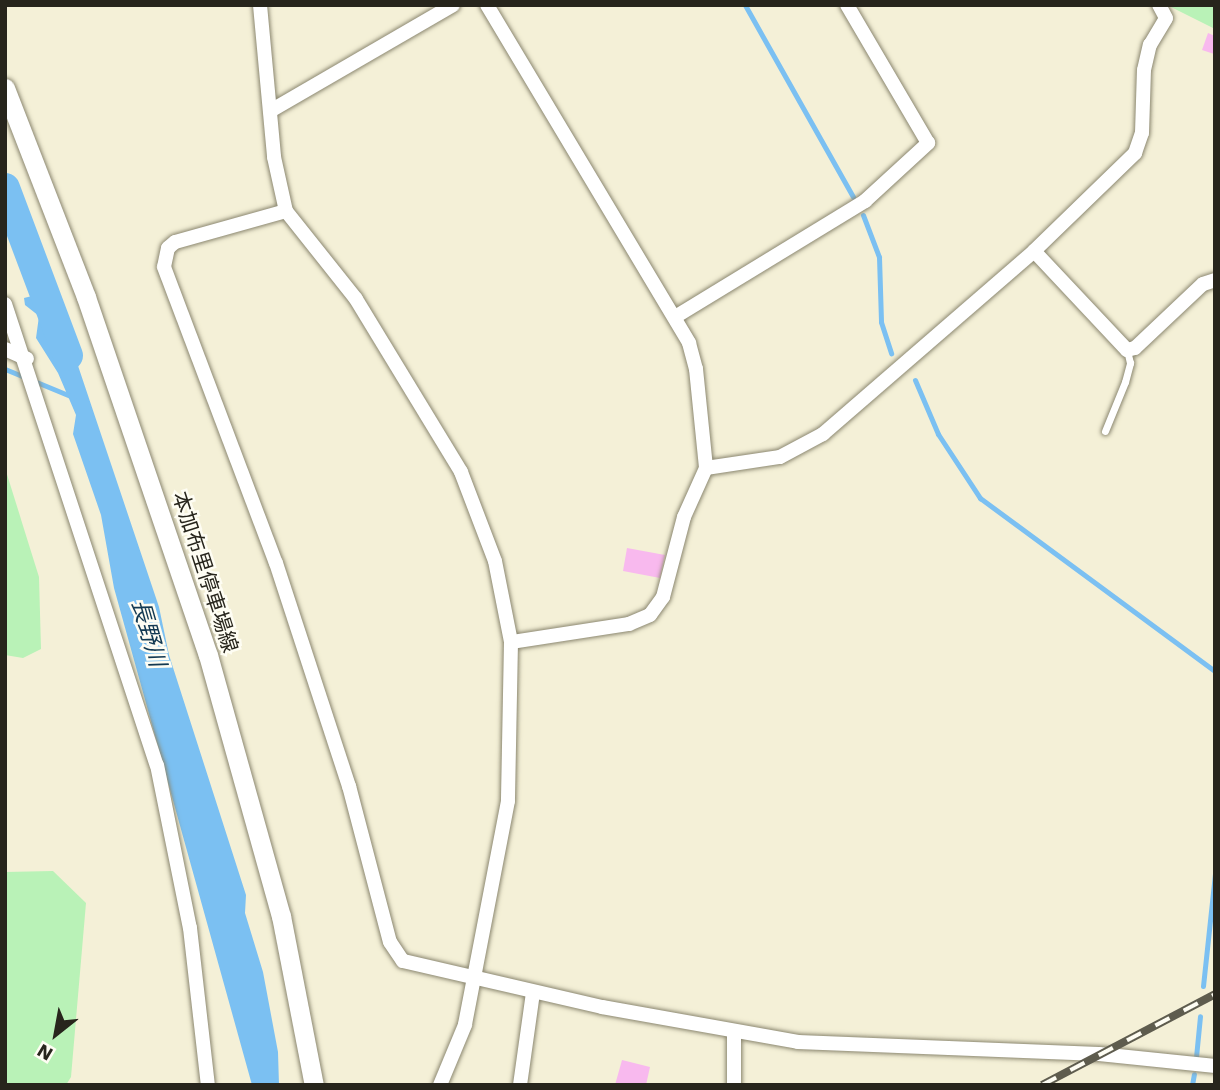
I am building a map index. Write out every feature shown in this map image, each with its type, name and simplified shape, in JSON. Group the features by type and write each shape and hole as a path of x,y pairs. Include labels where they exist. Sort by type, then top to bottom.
{"main road":[{"name":"本加布里停車場線","path":"5,88 86,297 208,655 281,916 314,1085"}],"street":[{"path":"260,5 264,70 272,110 274,157 286,211 356,299 461,472 495,561 511,642 508,801 465,1025 440,1085"},
{"path":"272,110 453,5"},
{"path":"487,5 675,317 696,369 706,468 684,517 663,597 650,615 629,625 511,642"},
{"path":"675,317 865,201 928,143 846,5"},
{"path":"706,468 780,457 806,446 1034,251 1141,144 1144,70 1150,45 1166,9"},
{"path":"286,211 175,242 167,248 164,267 276,563 349,786 390,942 403,961 533,993 798,1042 1099,1054 1215,1066"},
{"path":"1034,251 1127,350 1135,348 1203,284 1215,280"},
{"path":"5,304 27,359 157,765 190,928 208,1085"},
{"path":"5,349 27,359"},
{"path":"520,1085 533,993"},
{"path":"734,1032 734,1085"}],"lane":[{"path":"1105,431 1125,382 1130,363 1127,350"}],"green space":[{"path":"1167,5 1215,5 1215,29"},
{"path":"5,468 39,577 41,649 23,658 5,655"},
{"path":"53,871 86,903 71,1077 66,1085 5,1085 5,872"}],"water":[{"path":"40,294 47,316 64,324 159,607 169,655 246,895 245,913 263,972 278,1052 279,1085 252,1085 114,588 101,515 73,434 76,415 58,373 36,338 39,316 25,305 24,298"}],"building":[{"path":"1208,33 1215,36 1214,54 1202,50"},
{"path":"627,548 665,555 660,578 623,571"},
{"path":"622,1060 650,1067 646,1085 615,1085"}],"waterway":[{"path":"745,5 853,197"},
{"name":"長野川","path":"5,188 68,356"},
{"path":"863,215 879,257 881,322 891,353"},
{"path":"5,369 73,397"},
{"path":"915,380 938,434 980,498 1215,671"},
{"path":"1203,986 1215,874"},
{"path":"1196,1057 1200,1016"},
{"path":"1192,1085 1194,1074"}],"railway":[{"path":"1042,1085 1215,994"}]}
